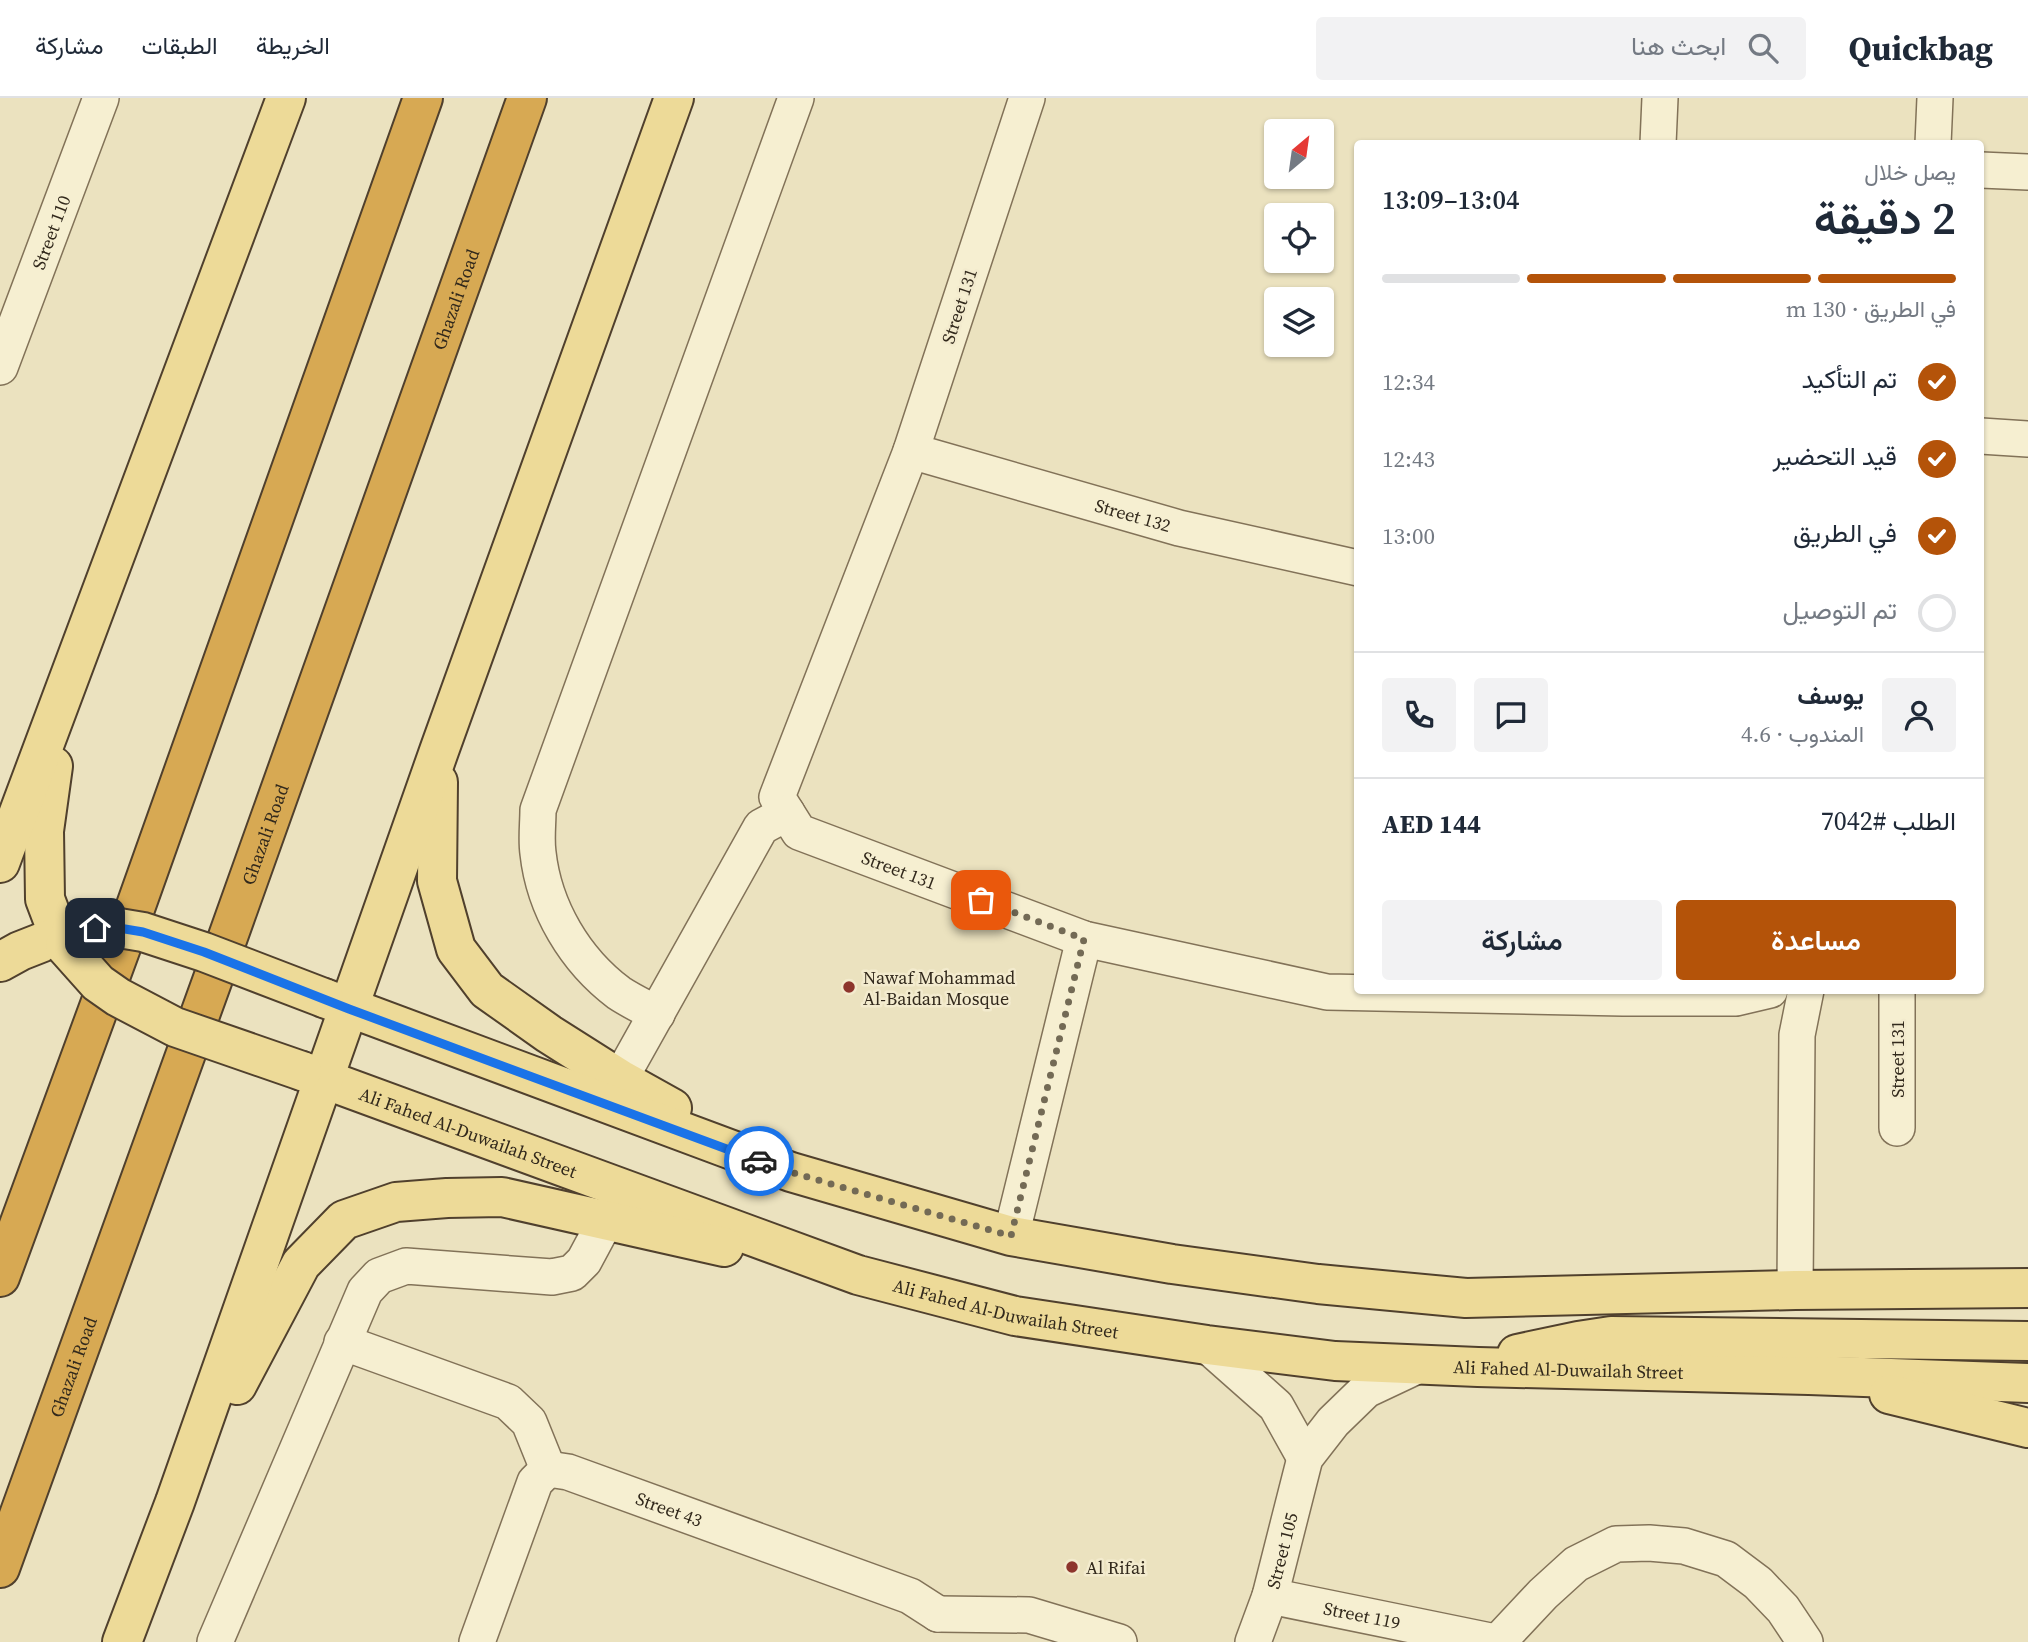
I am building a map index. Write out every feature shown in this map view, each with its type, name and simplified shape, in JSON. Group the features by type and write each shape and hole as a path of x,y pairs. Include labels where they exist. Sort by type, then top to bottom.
{"highway":[{"path":"0,1277 423,98"},
{"name":"Ghazali Road","path":"0,1568 527,98"}],"main road":[{"path":"0,863 286,98"},
{"path":"122,1642 175,1502 336,1003 439,751 674,98"},
{"name":"Ali Fahed Al-Duwailah Street","path":"62,702 44,831 45,899 65,937 98,982 118,997 176,1027 858,1275 1015,1316 1335,1361 2028,1383"},
{"path":"439,751 437,881 456,950 487,990 620,1079 790,1172"},
{"path":"0,962 20,951 95,928 143,932 216,956 790,1172 1011,1236 1172,1264 1318,1284 1466,1298 1795,1290 2028,1289"},
{"path":"175,1502 301,1264 344,1220 396,1202 502,1198 858,1275"},
{"path":"1478,1367 1545,1347 1611,1336 2028,1341"},
{"path":"1809,1375 2028,1428"}],"street":[{"name":"Street 110","path":"0,367 101,98"},
{"path":"657,1014 620,993 589,965 564,932 546,893 543,879 538,852 538,810 796,98"},
{"name":"Street 131","path":"1027,98 911,451 777,797 799,832 1084,939 1327,992 1354,992"},
{"path":"1658,140 1660,98"},
{"path":"1933,140 1935,98"},
{"path":"1984,170 2028,172"},
{"path":"1984,436 2028,439"},
{"name":"Street 132","path":"911,451 1179,528 1354,567"},
{"path":"620,1079 761,827 787,813"},
{"path":"1011,1236 1084,939"},
{"name":"Street 131","path":"1623,994 1737,998 1754,994"},
{"path":"1795,1290 1797,1035 1805,994"},
{"name":"Street 131","path":"1897,994 1897,1128"},
{"path":"215,1642 365,1291 379,1276 406,1266 552,1277 572,1273 584,1261 606,1220"},
{"path":"342,1342 508,1402 529,1422 548,1469 535,1482 477,1642"},
{"path":"1207,1345 1276,1406 1305,1458"},
{"name":"Street 105","path":"1253,1642 1270,1596 1305,1458 1332,1422 1366,1390 1419,1365"},
{"name":"Street 43","path":"548,1469 568,1472 910,1596 938,1628"},
{"path":"1496,1642 1576,1564 1616,1544 1648,1543 1684,1546 1726,1559 1758,1583 1775,1600 1805,1642"},
{"name":"Street 119","path":"1270,1596 1496,1642"},
{"path":"938,1628 1028,1615 1119,1642"}],"way so far":[{"path":"759,1161 1011,1236 1084,939 981,900"}],"place":[{"name":"Nawaf Mohammad Al-Baidan Mosque","path":"849,987"},
{"name":"Al Rifai","path":"1072,1567"}],"route":[{"path":"95,928 143,932 204,952 349,1009 759,1161"}]}
